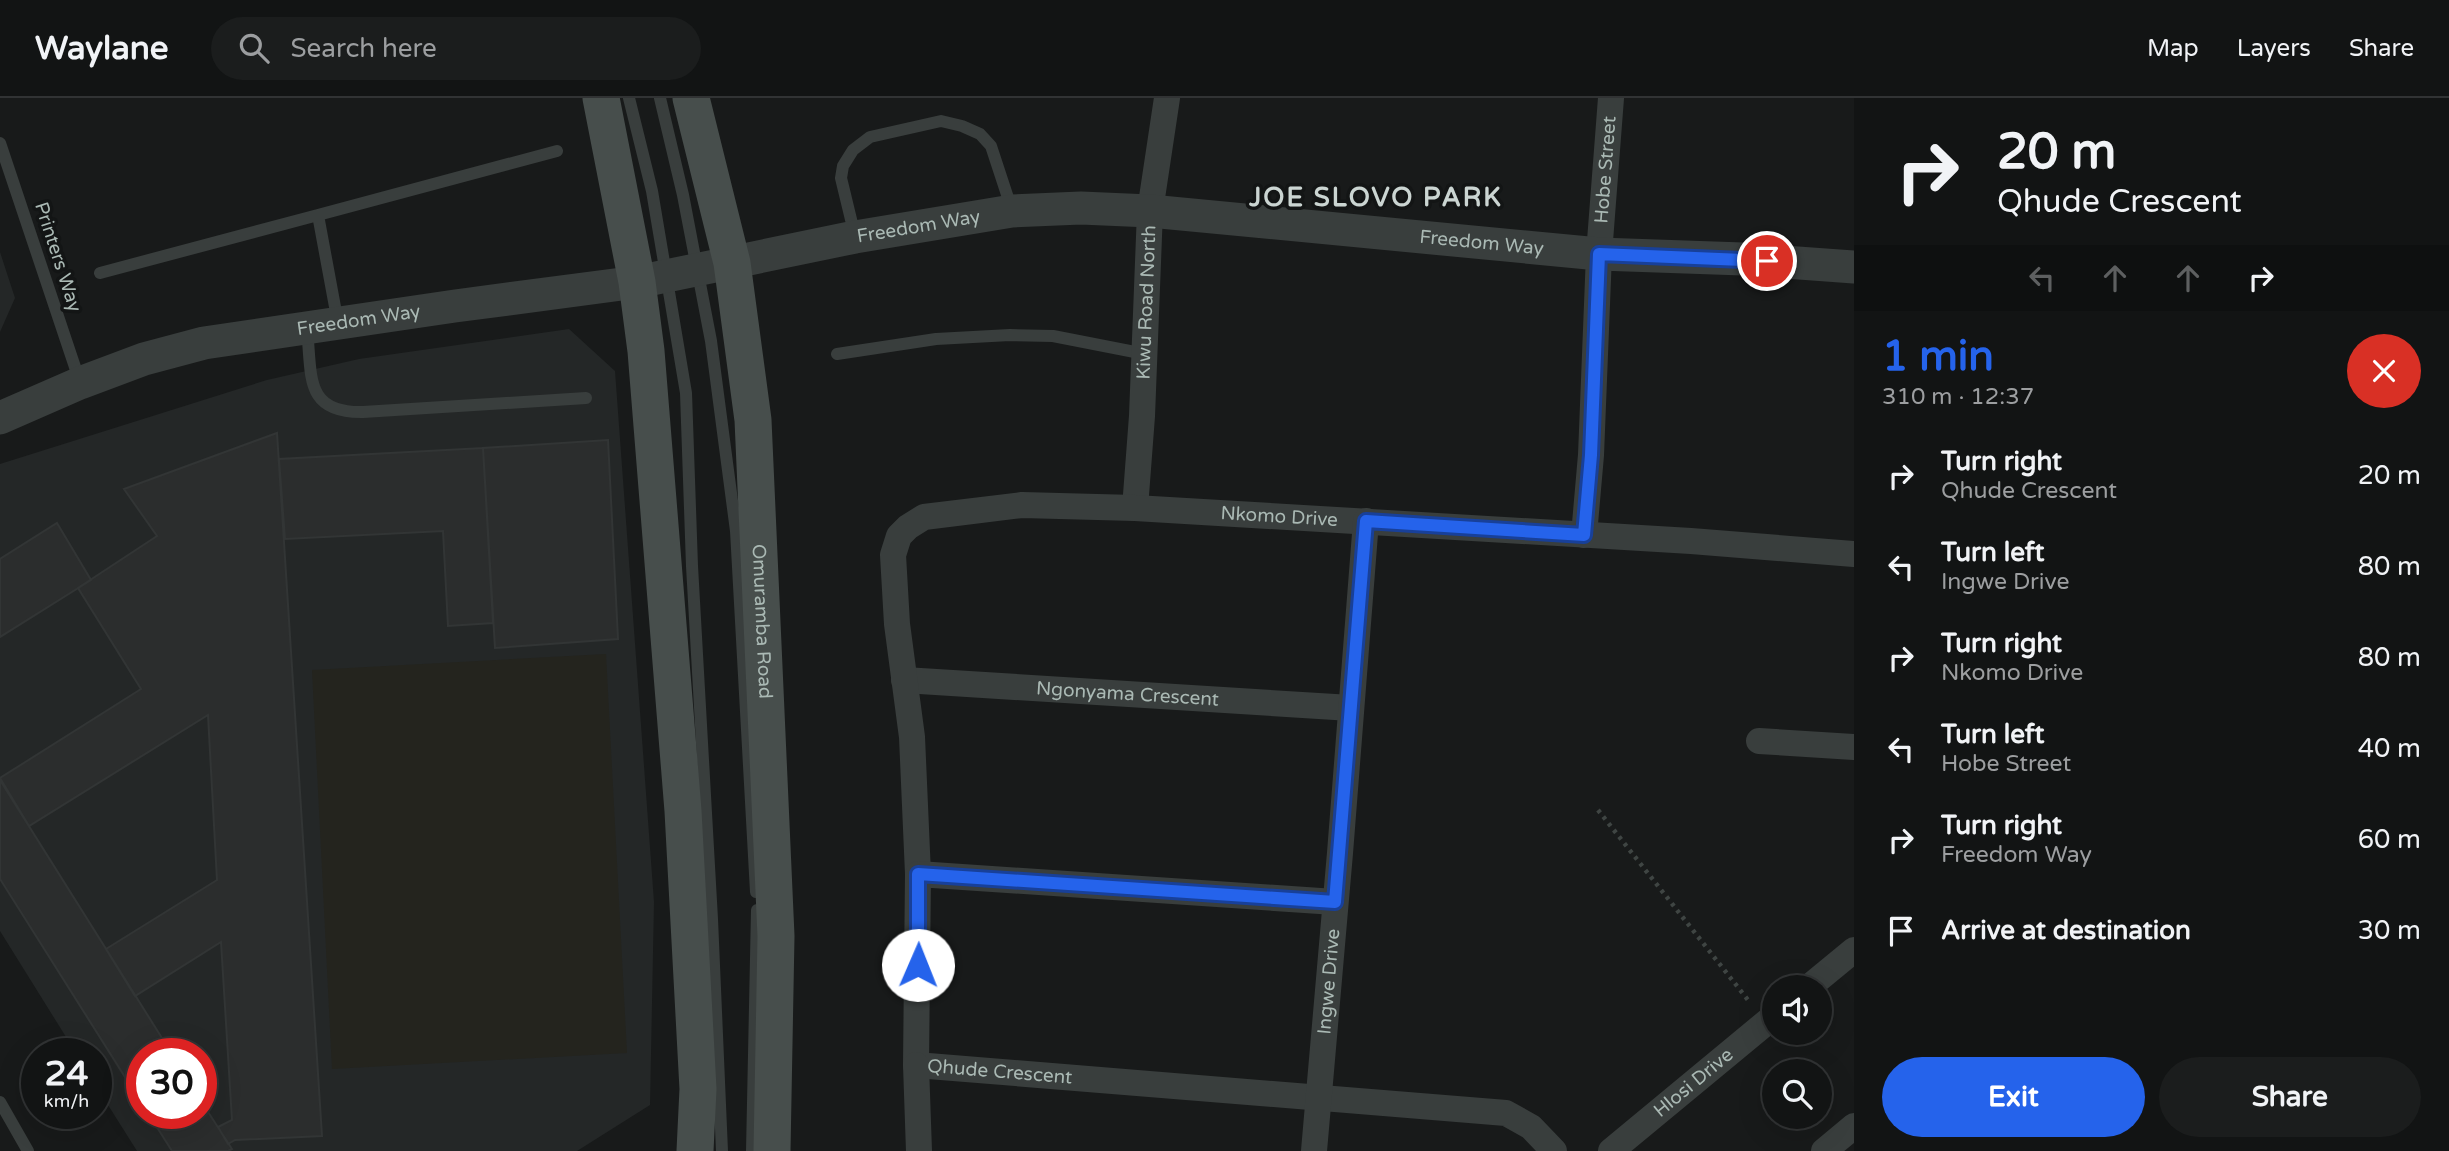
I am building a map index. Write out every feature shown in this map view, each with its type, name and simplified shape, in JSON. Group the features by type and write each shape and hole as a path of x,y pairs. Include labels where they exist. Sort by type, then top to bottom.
{"main road":[{"path":"601,98 666,276 646,351 683,811 698,1089 695,1151"},
{"name":"Omuramba Road","path":"691,98 733,262 754,434 776,936 772,1151"}],"street":[{"name":"Kiwu Road North","path":"1136,508 1150,212 1167,98"},
{"name":"Hobe Street","path":"1584,535 1591,455 1599,254 1612,98"},
{"name":"Freedom Way","path":"0,418 144,359 204,343 666,276 855,237 1012,211 1082,208 1150,212 1599,254 1743,259 1854,267"},
{"name":"Nkomo Drive","path":"904,680 893,555 899,536 924,517 1022,505 1136,508 1854,554"},
{"name":"Ingwe Drive","path":"1314,1151 1366,521"},
{"name":"Ngonyama Crescent","path":"904,680 1351,708"},
{"path":"904,680 912,737 918,874 1335,902"},
{"path":"1759,741 1854,747"},
{"name":"Qhude Crescent","path":"918,874 916,1065 1506,1112 1531,1127 1554,1151"},
{"path":"1824,975 1854,950"},
{"name":"Hlosi Drive","path":"1611,1151 1762,1026"},
{"path":"916,1065 919,1151"},
{"path":"1824,1151 1854,1126"}],"lane":[{"path":"629,98 652,191 686,393 692,566 722,1151"},
{"path":"660,98 683,195 666,276 714,360 736,531 757,917 752,1151"},
{"path":"855,237 841,178 843,166 853,150 870,137 942,121 962,125 980,134 991,146 1012,211"},
{"name":"Printers Way","path":"0,143 80,383"},
{"path":"100,273 557,151"},
{"path":"318,215 323,325 313,379 316,394 324,404 334,410 363,412 586,398"},
{"path":"837,354 936,339 1052,335 1145,354"},
{"path":"0,1102 28,1151"}],"path":[{"path":"1598,810 1762,1009"}],"shaded area":[{"path":"0,252 15,298 0,332"},
{"path":"569,329 615,371 654,902 650,1105 577,1151 137,1151 112,1111 112,1038 67,1038 0,931 0,464 267,380 359,359"},
{"path":"606,654 627,1053 332,1069 312,670"}],"building":[{"path":"277,433 322,1136 235,1140 228,1144 218,1127 232,1120 221,942 135,996 106,949 217,880 208,715 29,826 0,778 141,689 78,588 157,536 124,489"},
{"path":"608,440 618,639 495,648 483,448"},
{"path":"483,448 493,623 448,626 443,531 285,539 279,459"},
{"path":"57,523 91,580 0,637 0,559"},
{"path":"0,780 162,1038 126,1038 126,1079 112,1056 112,1038 100,1038 0,879"},
{"path":"217,1126 232,1149 228,1151 172,1151 158,1129 217,1129"}],"district":[{"name":"JOE SLOVO PARK","path":"1376,197"}],"route":[{"path":"918,965 918,874 1335,902 1366,521 1584,535 1591,455 1599,254 1767,261"}]}
